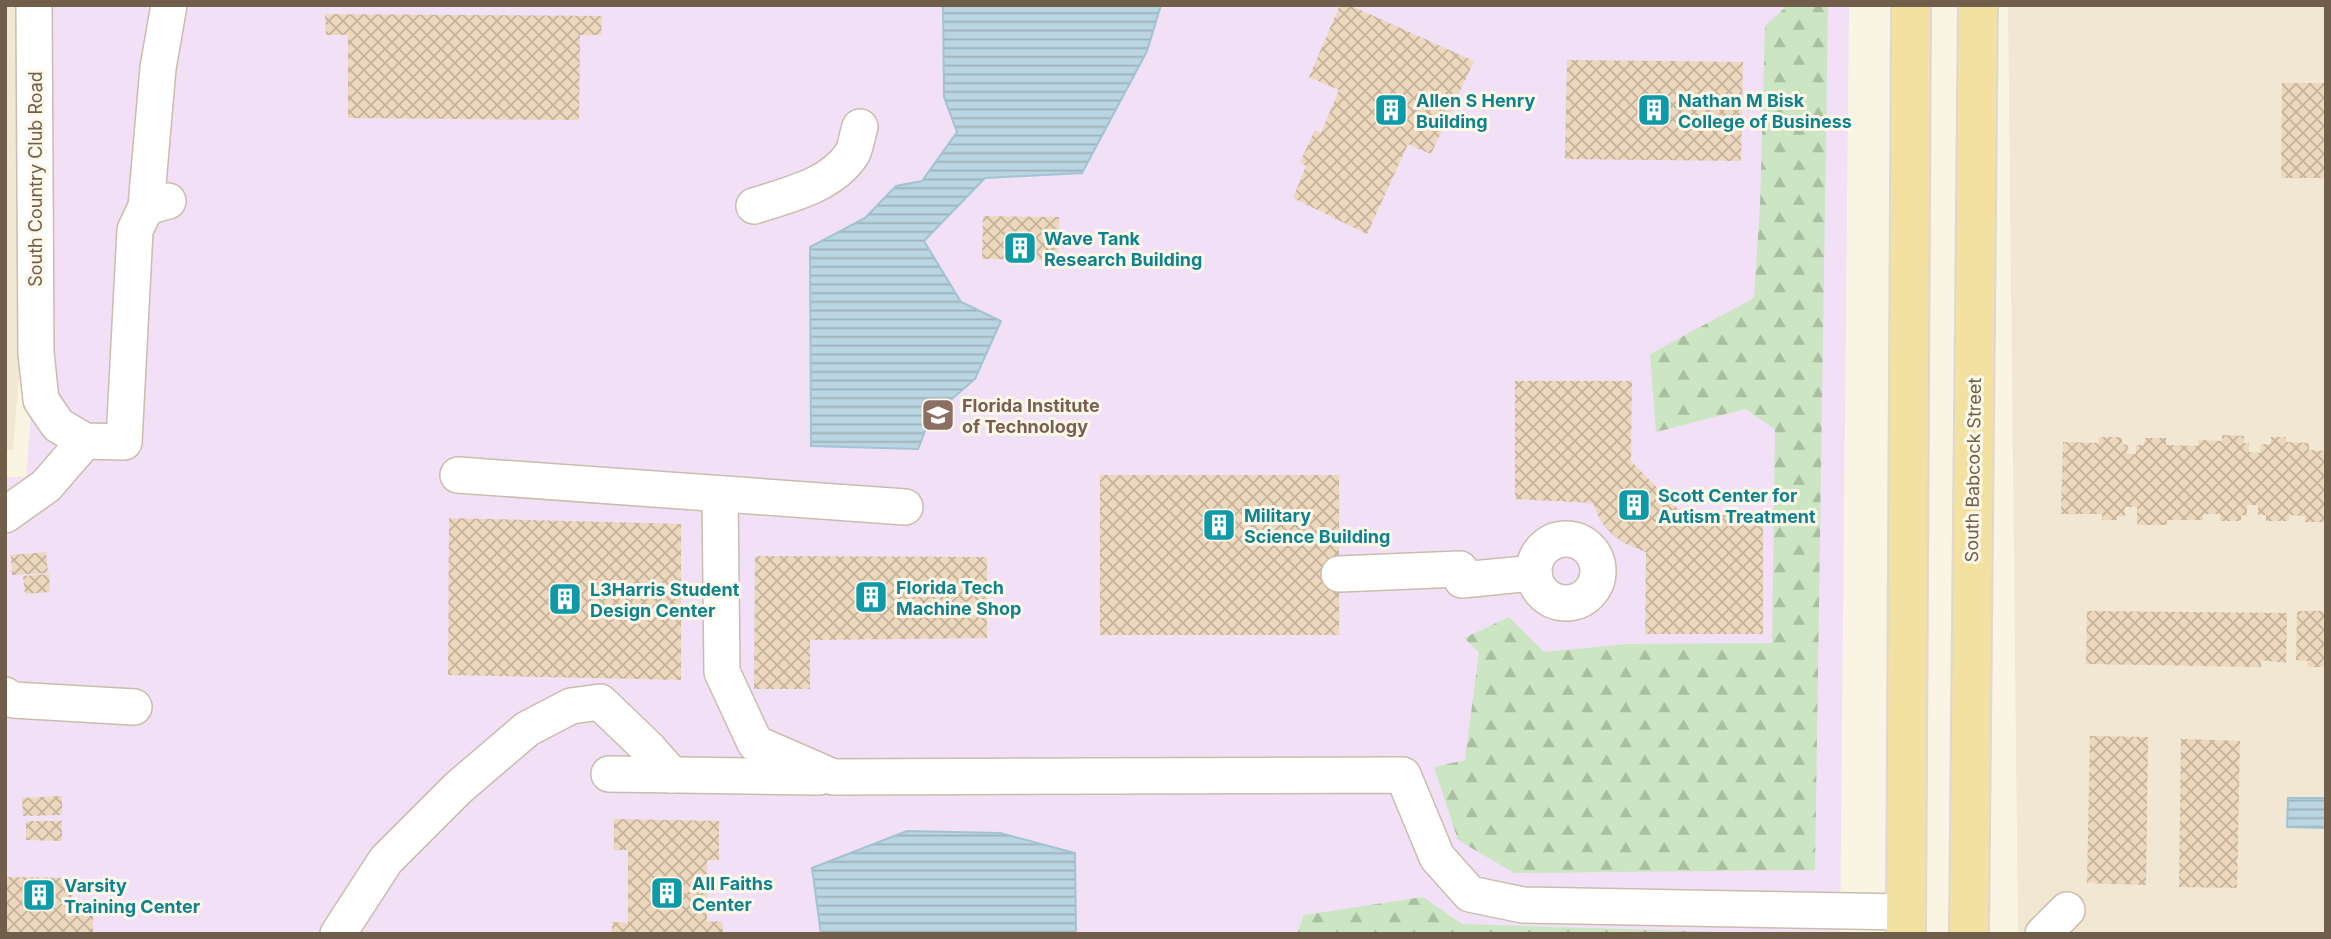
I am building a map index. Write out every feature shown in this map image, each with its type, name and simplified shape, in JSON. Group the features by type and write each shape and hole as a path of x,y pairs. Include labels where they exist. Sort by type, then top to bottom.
{"main road":[{"path":"1906,923 1911,5"},
{"name":"South Babcock Street","path":"1969,934 1986,71 1978,5"}],"street":[{"name":"South Country Club Road","path":"34,5 36,353 41,400 58,425 85,441"},
{"path":"5,515 46,486 85,441 124,442 135,230 157,204 158,68 169,5"},
{"path":"754,206 817,183 835,171 852,153 860,127"},
{"path":"458,475 905,507"},
{"path":"720,494 723,672 755,743 832,777"},
{"path":"1339,574 1534,573"},
{"path":"5,695 13,700 134,707"},
{"path":"338,934 386,860 458,788 527,729 570,706 600,702 649,749 671,775"},
{"path":"609,774 832,777 1403,775 1437,857 1470,894 1523,905 1906,923"}],"shaded area":[{"path":"5,5 19,5 21,352 13,450 5,450"},
{"name":"Florida Institute of Technology","path":"34,5 1849,5 1840,934 5,934 5,477 26,477 36,353"},
{"path":"2008,5 2326,5 2326,934 2018,934"}],"green space":[{"path":"1788,5 1828,5 1815,870 1514,873 1458,840 1434,767 1465,760 1479,652 1464,638 1509,617 1544,652 1628,644 1772,643 1775,429 1745,409 1656,432 1650,354 1754,298 1760,206 1765,26"},
{"path":"1423,897 1462,924 1786,934 1297,934 1304,915"}],"water":[{"path":"943,5 1161,5 1147,51 1082,173 985,178 924,241 961,302 1001,321 975,379 930,418 918,449 811,446 810,247 865,218 896,186 922,181 957,132 944,97"},
{"path":"2288,798 2326,798 2326,828 2287,827"},
{"path":"907,831 1000,833 1075,853 1076,934 821,934 812,868"}],"building":[{"name":"Allen S Henry Building","path":"1340,5 1349,5 1474,61 1431,154 1408,144 1367,234 1293,198 1306,166 1300,162 1315,130 1321,133 1339,90 1309,77"},
{"path":"325,14 602,16 601,35 580,35 579,120 348,118 348,35 326,35"},
{"name":"Nathan M Bisk College of Business","path":"1567,60 1743,62 1741,161 1565,159"},
{"path":"2282,83 2326,83 2326,178 2281,178"},
{"name":"Wave Tank Research Building","path":"983,216 1059,217 1058,260 982,259"},
{"name":"Scott Center for Autism Treatment","path":"1515,381 1632,381 1631,461 1682,513 1763,515 1763,634 1645,634 1646,552 1622,542 1610,532 1600,520 1593,503 1515,499"},
{"path":"2222,435 2244,436 2244,443 2249,443 2249,452 2260,453 2261,444 2271,444 2271,437 2286,437 2286,442 2309,443 2309,450 2326,451 2326,522 2305,522 2305,516 2289,515 2289,521 2266,521 2266,515 2258,515 2258,505 2247,505 2247,516 2241,515 2241,521 2220,521 2220,514 2203,514 2203,520 2167,520 2167,525 2137,525 2137,507 2125,507 2125,516 2117,516 2117,520 2102,520 2102,514 2061,514 2063,442 2099,443 2099,437 2122,437 2122,444 2128,445 2127,454 2136,454 2136,445 2144,445 2145,438 2166,438 2166,445 2198,446 2198,440 2222,441"},
{"name":"Military Science Building","path":"1100,475 1339,475 1339,635 1100,635"},
{"name":"L3Harris Student Design Center","path":"449,518 681,524 681,680 448,675"},
{"path":"46,552 48,573 12,575 11,555"},
{"name":"Florida Tech Machine Shop","path":"755,556 987,557 987,638 810,640 810,689 754,689"},
{"path":"49,574 50,592 25,594 23,576"},
{"path":"2087,611 2287,613 2286,663 2261,660 2261,667 2086,664"},
{"path":"2297,611 2326,611 2326,667 2308,667 2308,661 2296,660"},
{"path":"2090,736 2148,737 2146,885 2087,883"},
{"path":"2181,739 2240,741 2237,888 2179,887"},
{"path":"62,796 62,815 23,816 22,798"},
{"name":"All Faiths Center","path":"614,819 719,821 719,860 707,860 707,922 722,921 723,934 612,934 612,922 628,923 628,850 614,850"},
{"path":"26,821 62,821 62,841 26,840"},
{"name":"Varsity Training Center","path":"5,877 73,878 73,911 93,911 93,934 5,934"}],"place":[{"name":"Allen S Henry Building","path":"1391,110"},
{"name":"Nathan M Bisk College of Business","path":"1654,110"},
{"name":"Wave Tank Research Building","path":"1020,248"},
{"name":"Florida Institute of Technology","path":"938,415"},
{"name":"Scott Center for Autism Treatment","path":"1634,505"},
{"name":"Military Science Building","path":"1219,525"},
{"name":"Florida Tech Machine Shop","path":"871,597"},
{"name":"L3Harris Student Design Center","path":"565,599"},
{"name":"All Faiths Center","path":"667,893"},
{"name":"Varsity Training Center","path":"39,895"}]}
